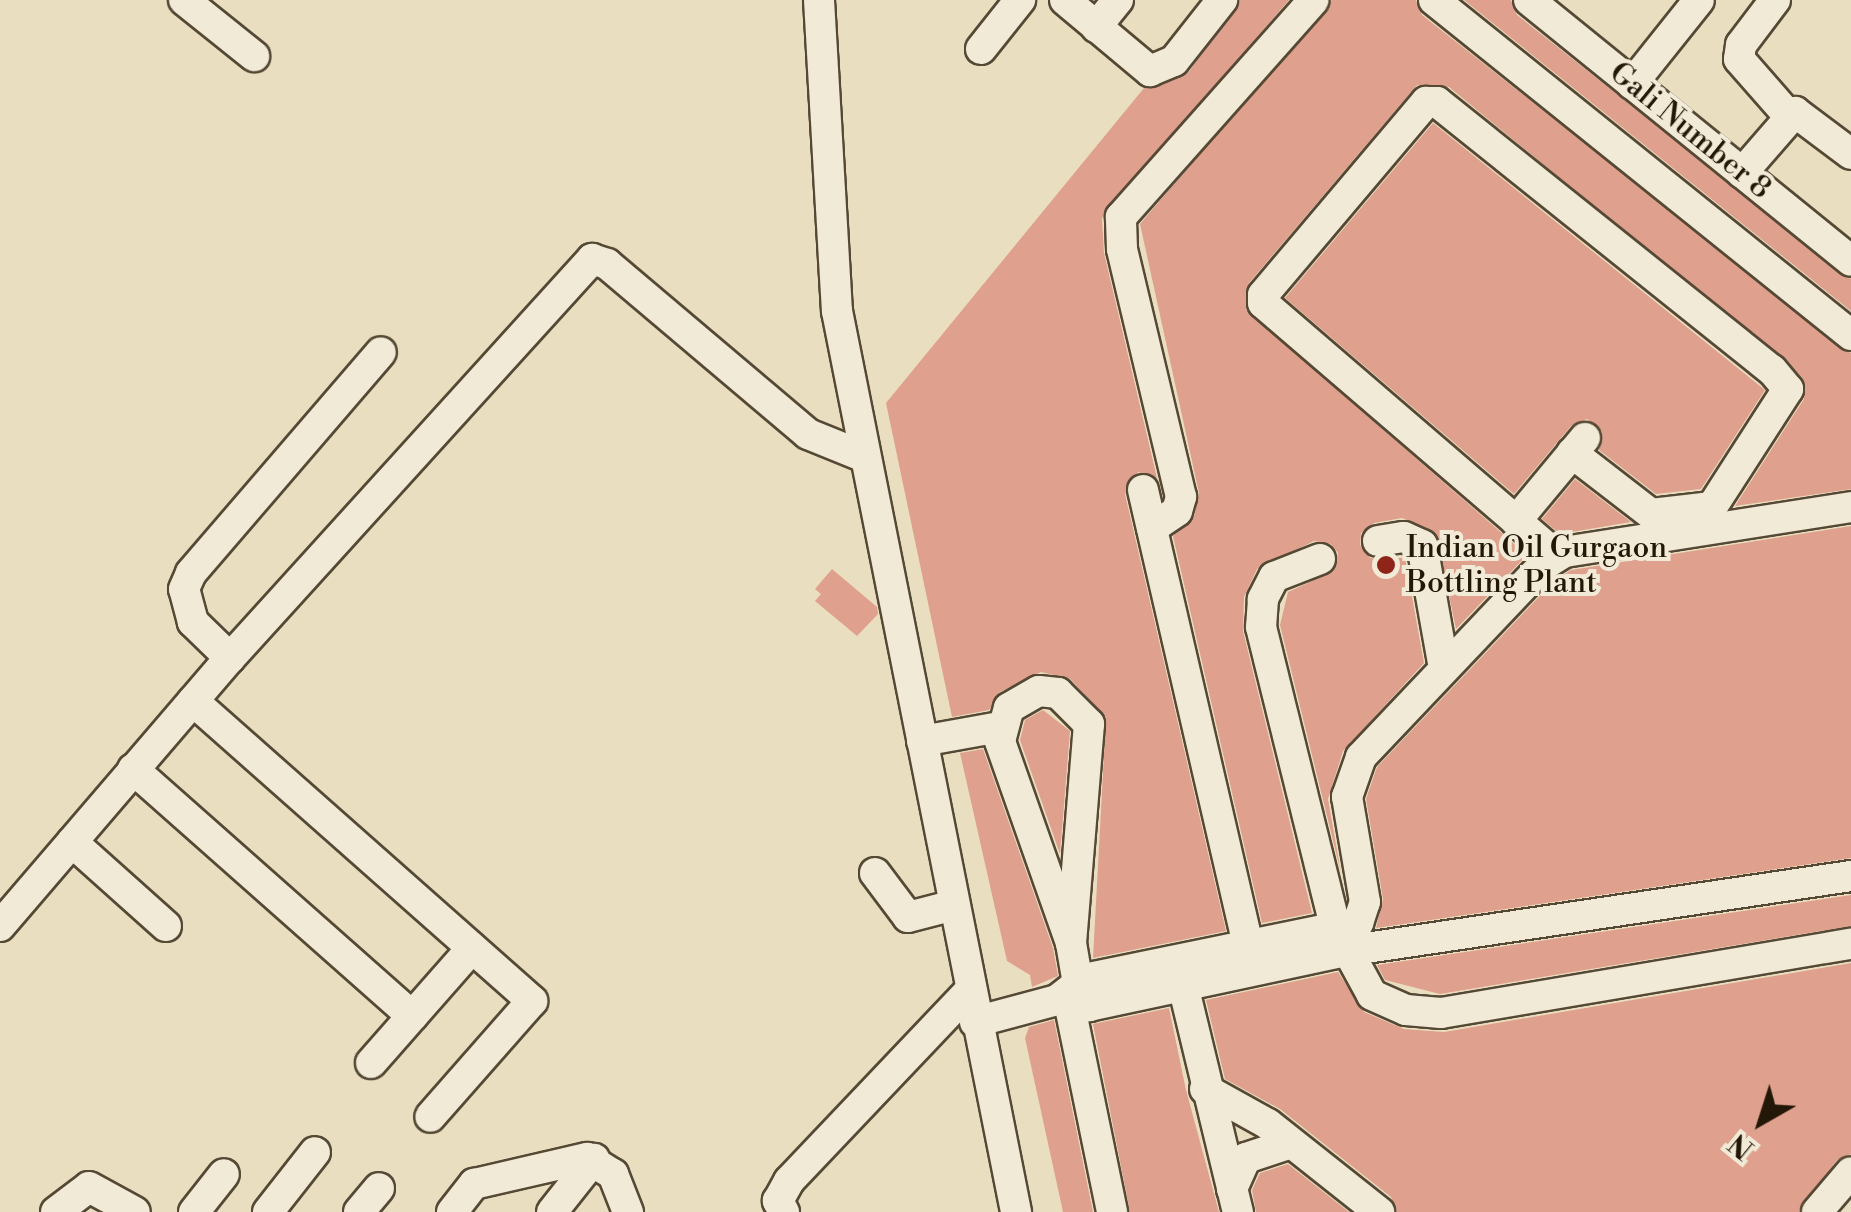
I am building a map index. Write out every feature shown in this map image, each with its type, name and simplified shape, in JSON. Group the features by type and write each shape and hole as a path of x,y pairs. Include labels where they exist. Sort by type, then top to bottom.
{"street":[{"path":"184,0 254,56"},
{"path":"819,0 830,256 975,1022 1016,1212"},
{"path":"982,49 1020,0"},
{"path":"1065,0 1139,65 1159,71 1222,0"},
{"path":"1096,27 1118,0"},
{"path":"1152,528 1177,511 1181,497 1122,249 1122,216 1314,0"},
{"path":"1434,0 1851,335"},
{"name":"Gali Number 8","path":"1529,0 1851,261"},
{"path":"1632,84 1698,0"},
{"path":"1775,0 1741,45 1738,59 1791,114 1851,154"},
{"path":"1556,555 1263,303 1262,295 1426,102 1437,102 1784,380 1787,398 1705,519"},
{"path":"1742,174 1791,114"},
{"path":"0,926 230,658 592,259 619,274 808,434 866,457"},
{"path":"230,658 192,622 184,589 191,573 382,352"},
{"path":"1516,520 1578,446 1651,514 1705,519"},
{"path":"1144,490 1248,945"},
{"path":"1068,995 1089,1006 1183,985 1340,939 1358,923 1366,913 1347,797 1354,772 1370,744 1556,555 1705,519 1851,507"},
{"path":"1378,541 1404,537 1422,545 1444,668"},
{"path":"1320,559 1274,578 1261,616 1340,939 1372,995 1425,1013 1851,944"},
{"path":"922,741 1000,727 1021,697 1039,691 1058,694 1089,724 1068,995 1112,1212"},
{"path":"193,701 532,1002 430,1117"},
{"path":"1000,727 1071,943"},
{"path":"133,769 412,1016"},
{"path":"72,842 166,926"},
{"path":"875,872 908,916 954,905"},
{"path":"975,1022 1248,945 1340,939 1851,876"},
{"path":"371,1063 472,948"},
{"path":"1183,985 1235,1200"},
{"path":"784,1212 778,1201 789,1182 923,1033 969,991"},
{"path":"1205,1088 1292,1142 1379,1212"},
{"path":"1235,1200 1246,1158 1292,1142"},
{"path":"268,1212 315,1152"},
{"path":"452,1212 474,1184 594,1159 614,1174 628,1212"},
{"path":"552,1212 594,1159"},
{"path":"1817,1212 1851,1172"},
{"path":"194,1212 224,1174"},
{"path":"56,1212 89,1187 135,1212"},
{"path":"360,1212 380,1188"}],"building":[{"path":"1240,0 1289,0 1102,218 1104,253 1157,478 1138,472 1125,494 1226,931 1093,958 1106,717 1070,679 1041,672 1000,692 989,710 952,717 886,403 1144,88 1188,73"},
{"path":"1332,0 1416,0 1422,15 1851,353 1851,489 1735,506 1804,399 1802,377 1449,87 1417,85 1249,283 1246,310 1527,555 1456,629 1436,533 1402,518 1374,523 1361,533 1360,545 1370,558 1405,558 1424,663 1343,751 1328,799 1341,873 1280,625 1288,592 1334,571 1338,553 1331,544 1314,541 1257,569 1244,597 1243,631 1312,913 1262,923 1173,536 1194,517 1199,493 1140,224"},
{"path":"1464,0 1511,0 1517,15 1851,279 1851,311"},
{"path":"1433,123 1765,390 1701,489 1656,494 1599,450 1602,431 1587,419 1571,426 1514,494 1285,298"},
{"path":"1575,479 1631,522 1560,534 1542,519"},
{"path":"1851,526 1851,858 1376,928 1383,899 1366,799 1377,767 1554,581 1571,570"},
{"path":"832,569 877,607 878,614 857,636 815,601 821,594 815,589"},
{"path":"1043,710 1070,731 1060,854 1020,740 1025,720"},
{"path":"983,749 1053,948 1058,976 1032,987 1030,975 1007,961 960,753"},
{"path":"1851,895 1851,926 1440,994 1385,980 1377,965"},
{"path":"1851,963 1851,1154 1837,1160 1799,1212 1397,1212 1391,1197 1280,1109 1225,1079 1206,1000 1338,972 1364,1012 1404,1029 1444,1032"},
{"path":"1169,1008 1186,1090 1219,1212 1130,1212 1093,1024"},
{"path":"1054,1020 1093,1212 1063,1212 1025,1038 1029,1027"},
{"path":"1288,1164 1349,1212 1256,1212 1252,1190 1260,1173"}],"place":[{"name":"Indian Oil Gurgaon Bottling Plant","path":"1386,565"}]}
